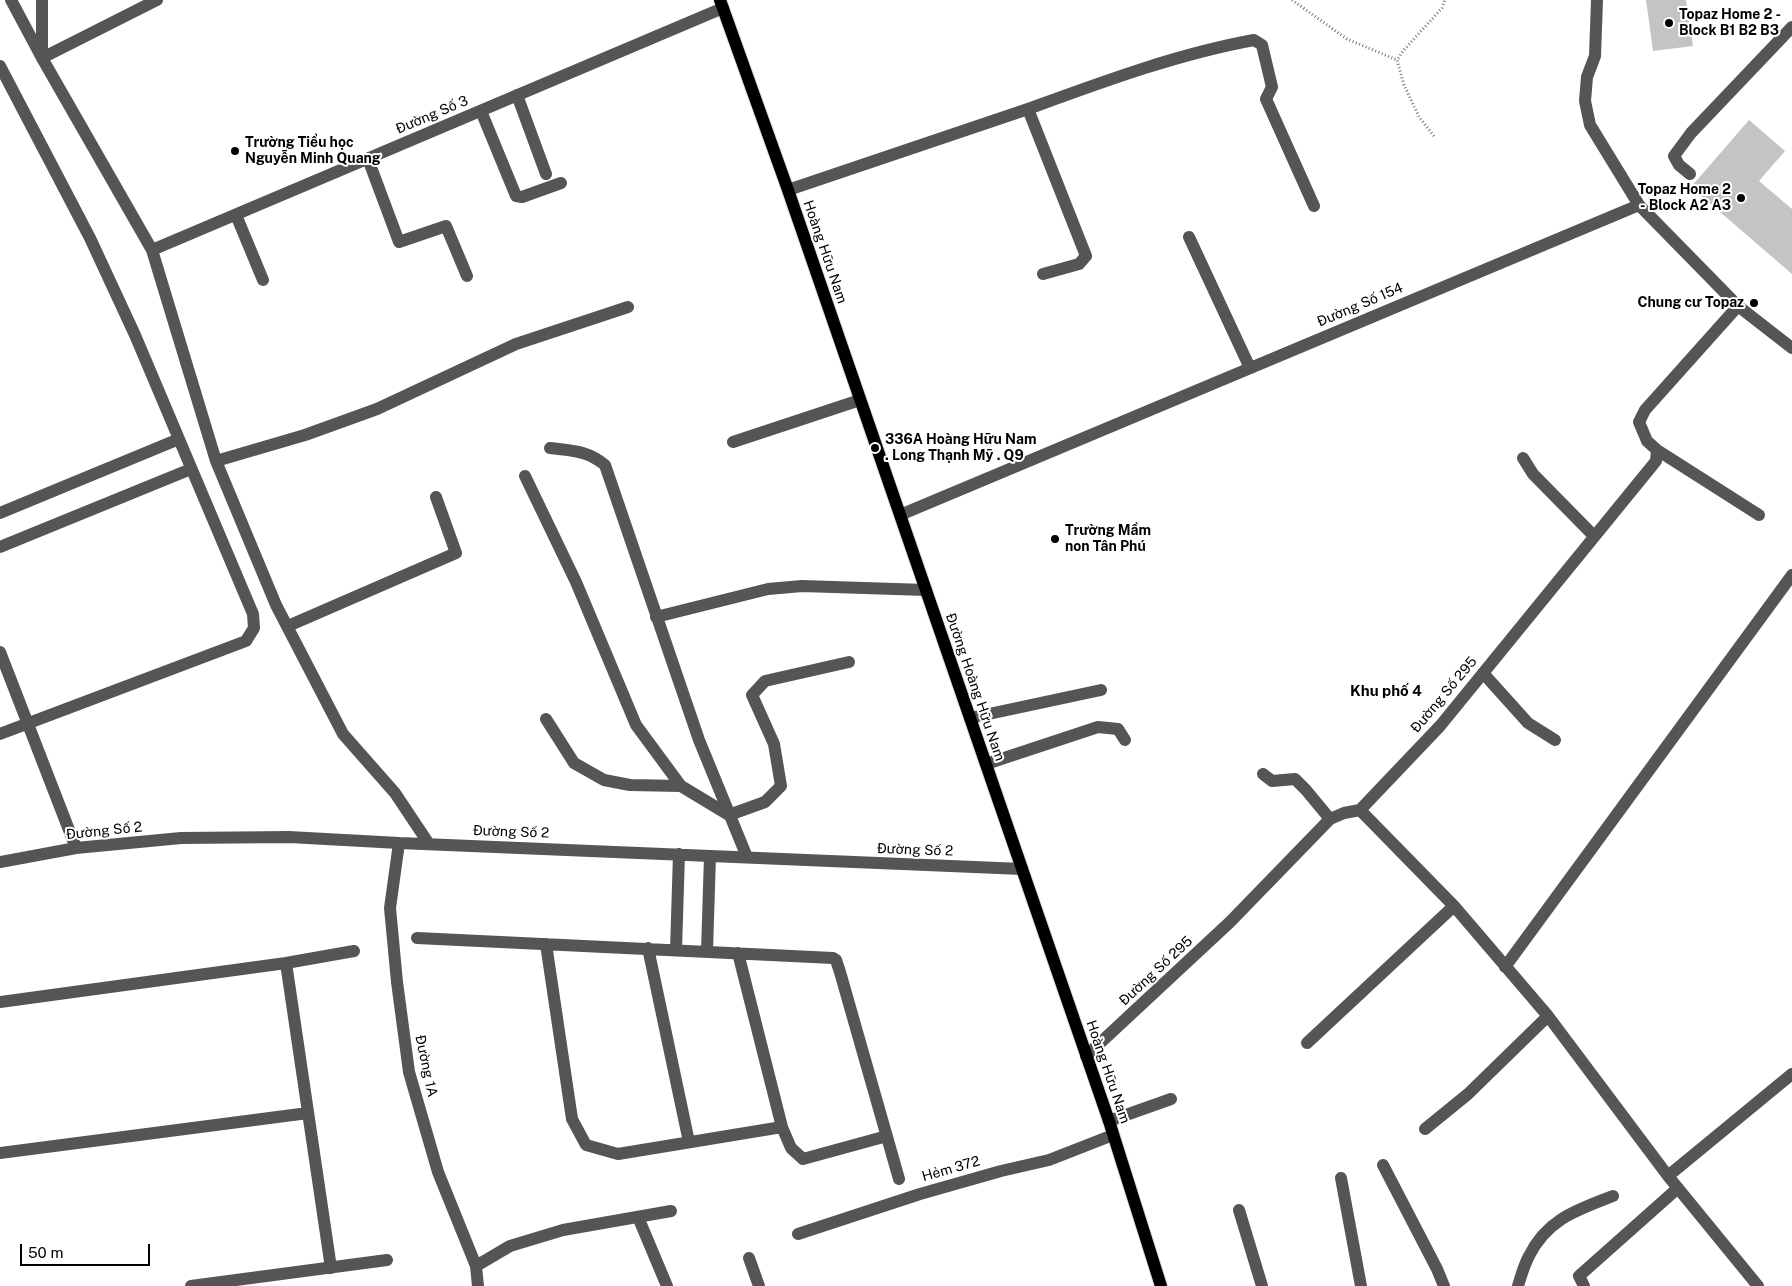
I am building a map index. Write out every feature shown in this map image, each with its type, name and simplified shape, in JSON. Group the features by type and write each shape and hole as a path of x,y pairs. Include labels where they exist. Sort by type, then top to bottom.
{"main road":[{"name":"Hoàng Hữu Nam","path":"721,4 788,190 900,515"},
{"name":"Đường Hoàng Hữu Nam","path":"900,515 1022,869"},
{"name":"Hoàng Hữu Nam","path":"1022,869 1109,1121 1161,1286"}],"street":[{"path":"11,0 152,250 216,461 276,605 343,734 395,793 429,844"},
{"path":"42,0 42,58"},
{"path":"42,58 157,0"},
{"path":"1597,0 1595,56 1587,77 1585,101 1590,125 1639,205 1738,306 1792,348"},
{"name":"Đường Số 3","path":"152,250 517,96 721,4"},
{"path":"1690,174 1679,165 1674,156 1691,133 1792,27"},
{"path":"788,190 1088,87 1214,48 1254,40 1262,45 1272,87 1266,99 1314,206"},
{"path":"0,66 90,238 134,335 253,614 254,628 246,641 0,734"},
{"path":"517,96 546,174"},
{"path":"1028,109 1086,256 1078,264 1043,274"},
{"path":"481,111 516,196 522,197 561,183"},
{"path":"368,159 399,242 446,226 467,276"},
{"name":"Đường Số 154","path":"900,515 1639,205"},
{"path":"236,215 263,280"},
{"path":"1189,237 1250,368"},
{"path":"1738,306 1645,410 1639,422 1647,441 1657,450 1759,515"},
{"path":"216,461 305,435 377,409 516,344 628,307"},
{"path":"733,442 860,400"},
{"path":"0,512 179,439"},
{"path":"550,448 585,452 597,458 605,465 699,740 746,857"},
{"name":"Đường Số 295","path":"1086,1056 1230,922 1330,819 1344,813 1360,810 1440,726 1656,461 1657,450"},
{"path":"1523,458 1533,474 1594,536"},
{"path":"0,547 191,469"},
{"path":"525,476 576,582 636,725 682,786 729,815"},
{"path":"288,626 456,553 436,497"},
{"path":"1505,967 1792,575"},
{"path":"656,617 786,586 926,590"},
{"path":"0,652 56,792 76,848"},
{"path":"729,815 765,802 781,786 774,744 752,695 765,681 849,662"},
{"path":"1483,673 1528,723 1555,740"},
{"path":"970,718 1101,690"},
{"path":"546,719 574,763 604,780 630,785 682,786"},
{"path":"986,764 1098,727 1118,728 1125,740"},
{"path":"1263,774 1272,780 1295,780 1306,790 1330,819"},
{"path":"1360,810 1454,906 1548,1016 1668,1176 1758,1286"},
{"name":"Đường Số 2","path":"0,862 76,848 180,838 289,837 1022,869"},
{"name":"Đường 1A","path":"399,843 390,908 397,982 410,1072 438,1172 476,1266 478,1286"},
{"path":"676,950 679,854"},
{"path":"707,951 710,856"},
{"path":"1307,1043 1454,906"},
{"path":"417,938 833,958 836,960 899,1179"},
{"path":"546,944 572,1119 586,1145 618,1154 782,1127"},
{"path":"648,948 689,1142"},
{"path":"0,1002 286,964 354,951"},
{"path":"738,953 782,1127 791,1148 803,1158 887,1136"},
{"path":"286,964 331,1268"},
{"path":"1425,1129 1468,1094 1548,1016"},
{"path":"1668,1176 1792,1074"},
{"path":"1109,1121 1171,1099"},
{"path":"0,1153 308,1114"},
{"name":"Hẻm 372","path":"798,1234 920,1194 1001,1171 1049,1160 1113,1135"},
{"path":"1383,1165 1444,1286"},
{"path":"1341,1178 1361,1286"},
{"path":"1584,1286 1579,1276 1678,1188"},
{"path":"1518,1286 1529,1256 1545,1231 1571,1212 1613,1196"},
{"path":"1240,1210 1262,1286"},
{"path":"476,1266 510,1246 563,1230 671,1211"},
{"path":"638,1217 667,1286"},
{"path":"749,1258 759,1286"},
{"path":"192,1286 234,1283 387,1260"}],"path":[{"path":"1292,0 1347,39 1397,60"},
{"path":"1434,136 1419,117 1404,85 1397,60 1442,8 1445,0"}],"building":[{"name":"Topaz Home 2 - Block B1 B2 B3","path":"1646,0 1686,0 1693,46 1653,51"},
{"name":"Topaz Home 2 - Block A2 A3","path":"1749,120 1785,151 1759,181 1792,209 1792,274 1691,187"}],"place":[{"name":"Topaz Home 2 - Block B1 B2 B3","path":"1669,23"},
{"name":"Trường Tiểu học Nguyễn Minh Quang","path":"235,151"},
{"name":"Topaz Home 2 - Block A2 A3","path":"1741,198"},
{"name":"Chung cư Topaz","path":"1754,303"},
{"name":"336A Hoàng Hữu Nam . Long Thạnh Mỹ . Q9","path":"875,448"},
{"name":"Trường Mầm non Tân Phú","path":"1055,539"}],"district":[{"name":"Khu phố 4","path":"1386,691"}]}
